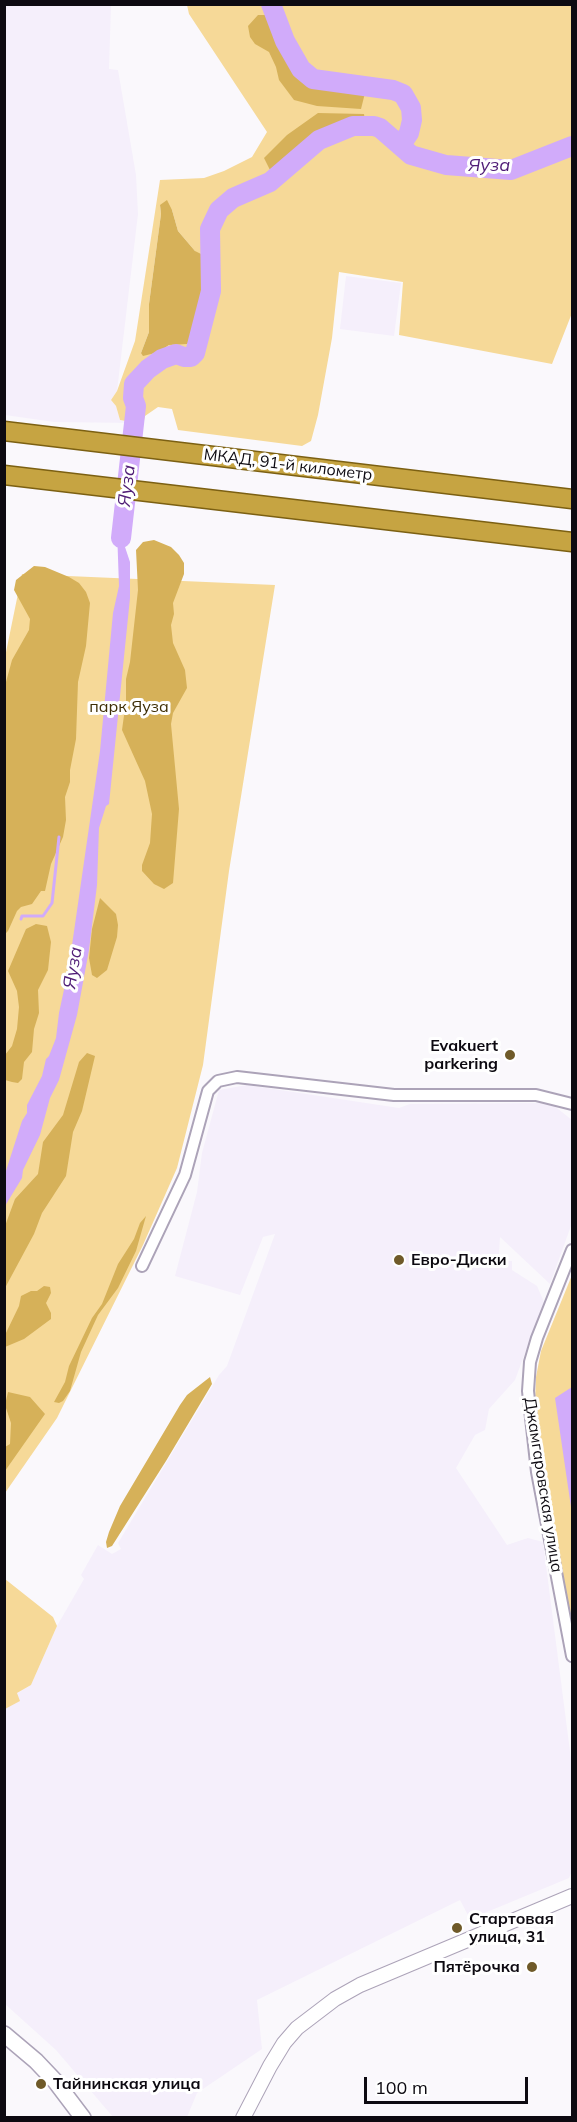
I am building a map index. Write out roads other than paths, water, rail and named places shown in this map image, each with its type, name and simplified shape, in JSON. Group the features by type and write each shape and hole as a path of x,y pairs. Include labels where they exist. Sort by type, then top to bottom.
{"highway":[{"name":"МКАД, 91-й километр","path":"4,431 573,499"},
{"path":"4,475 573,542"}],"main road":[{"path":"4,2034 55,2081 83,2118"}],"street":[{"path":"142,1266 185,1175 208,1091 218,1081 237,1077 394,1095 536,1095 573,1104"},
{"name":"Джамгаровская улица","path":"573,1250 537,1338 530,1362 528,1391 537,1472 573,1656"},
{"path":"243,2118 284,2043 297,2028 334,1999 360,1985 573,1896"}],"water":[{"path":"121,510 131,512 124,544 130,562 130,598 109,804 106,806 99,828 97,885 89,950 77,1015 59,1080 50,1098 40,1135 23,1170 22,1178 5,1206 5,1174 22,1121 27,1113 27,1105 42,1076 46,1059 56,1038 69,966 100,751 113,613 119,586 117,530"},
{"path":"572,1387 572,1514 555,1398"}],"waterway":[{"path":"271,4 285,41 301,69 313,79 393,90 403,94 411,108 412,120 409,133 401,145"},
{"name":"Яуза","path":"121,538 136,406 133,398 134,384 148,369 162,359 176,354 191,357 195,353 211,291 210,229 219,210 233,198 270,182 319,140 353,126 380,128 411,155 446,165 511,170 572,146"},
{"path":"21,919 22,916 43,916 52,903 59,837"}],"place":[{"name":"Evakuert parkering","path":"510,1055"},
{"name":"Евро-Диски","path":"399,1260"},
{"name":"Стартовая улица, 31","path":"457,1928"},
{"name":"Пятёрочка","path":"532,1967"},
{"name":"Тайнинская улица","path":"41,2084"}],"park label":[{"name":"парк Яуза","path":"129,707"}]}
